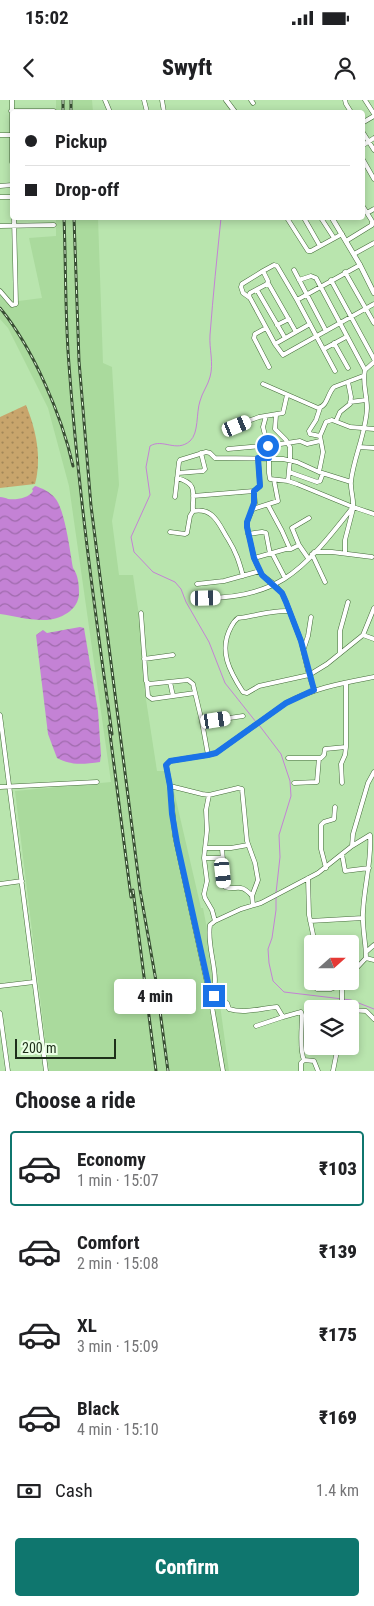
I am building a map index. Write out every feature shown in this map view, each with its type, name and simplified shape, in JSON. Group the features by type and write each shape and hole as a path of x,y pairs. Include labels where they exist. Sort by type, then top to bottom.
{"street":[{"path":"226,100 234,110"},
{"path":"365,100 374,115"},
{"path":"365,136 374,150"},
{"path":"365,144 374,138"},
{"path":"365,163 374,179"},
{"path":"346,241 372,225 372,221 365,209"},
{"path":"367,212 374,209"},
{"path":"0,291 12,305 16,304 14,220"},
{"path":"288,220 308,251 342,234"},
{"path":"305,220 320,246"},
{"path":"322,220 334,238"},
{"path":"333,220 360,264 374,293"},
{"path":"0,226 54,225"},
{"path":"354,254 374,243"},
{"path":"296,300 360,264"},
{"path":"335,370 317,336 277,266 272,265 242,284 243,293 250,298 281,354 285,355 317,336 326,331 339,323 374,304"},
{"path":"294,270 326,331"},
{"path":"263,272 296,332"},
{"path":"345,272 374,323"},
{"path":"299,280 314,276 365,370"},
{"path":"331,280 374,361 365,370 364,376 367,408 364,429 351,482 354,508 345,540 345,553"},
{"path":"250,298 250,294 268,283"},
{"path":"257,290 285,338"},
{"path":"277,325 289,319"},
{"path":"275,344 310,324"},
{"path":"266,328 255,334 254,338 269,367"},
{"path":"324,349 346,337"},
{"path":"334,343 348,368"},
{"path":"320,439 309,431 332,388 364,376"},
{"path":"336,421 340,412 348,408 350,402 348,382"},
{"path":"263,384 320,408"},
{"path":"237,426 283,412 287,395"},
{"path":"350,402 366,400"},
{"path":"276,415 275,429 287,442 291,453 288,481"},
{"path":"266,416 263,427 268,446 270,479 288,481 354,508 374,514"},
{"path":"289,472 317,482 320,481 323,452 320,439 326,422 332,420 350,427 374,430"},
{"path":"228,449 302,441 309,444 320,439"},
{"path":"359,447 374,448"},
{"path":"176,497 180,460 208,452 215,458 290,460 351,482"},
{"path":"178,473 203,471 205,468 200,453"},
{"path":"193,496 254,491 260,486 258,458"},
{"path":"170,532 187,533 190,516 193,511 193,489 189,482 177,478"},
{"path":"253,509 278,501 274,480"},
{"path":"254,491 253,509 247,522 254,558 262,575 282,593 304,648 314,690"},
{"path":"268,505 290,549"},
{"path":"206,598 238,596 274,584 285,578 313,553 354,508"},
{"path":"193,511 207,512 217,519 236,552 244,576"},
{"path":"308,558 299,545 292,528 309,518"},
{"path":"248,534 266,533 271,553 285,578"},
{"path":"254,558 299,545"},
{"path":"313,553 345,553 372,557"},
{"path":"313,553 325,582"},
{"path":"196,584 224,581 260,571"},
{"path":"340,653 340,631 348,602"},
{"path":"289,611 275,610 236,619 228,633 225,644 228,664 245,693 259,686 309,675 321,669 363,635 374,610"},
{"path":"141,613 145,674 150,698 195,693"},
{"path":"304,648 311,617"},
{"path":"363,635 374,639"},
{"path":"144,659 173,655"},
{"path":"223,1071 212,1001 177,843 166,765 168,762 208,755 220,750 286,703 314,690 374,677"},
{"path":"148,684 191,681 202,722 208,755"},
{"path":"170,682 173,696"},
{"path":"342,783 341,764 346,747 346,683"},
{"path":"0,715 46,1071"},
{"path":"202,722 243,716"},
{"path":"288,758 319,758 323,757 325,749 346,747"},
{"path":"294,783 317,782 319,758"},
{"path":"352,846 353,834 368,783 374,772"},
{"path":"0,787 97,782"},
{"path":"170,786 209,795 238,788 242,790 248,846 255,863 258,880 252,896 254,905"},
{"path":"209,795 206,810 204,858 207,881 204,894 215,920"},
{"path":"326,868 321,849 321,825 334,819 335,807"},
{"path":"212,1001 216,980 209,929 211,923 266,900 308,878 326,868 352,846 372,834"},
{"path":"359,965 366,958 363,918 372,834"},
{"path":"205,848 248,846"},
{"path":"222,848 225,887 228,889 234,887 241,888 252,896"},
{"path":"342,854 345,870 369,868"},
{"path":"204,858 222,858"},
{"path":"308,878 310,921 313,935"},
{"path":"0,884 22,881"},
{"path":"310,921 363,918"},
{"path":"366,952 374,945"},
{"path":"366,958 374,960"},
{"path":"0,986 34,982"},
{"path":"212,1001 227,1003 229,1008 233,1010 249,1011 277,1007 283,1017"},
{"path":"359,1011 366,1011 374,1019"},
{"path":"256,1026 299,1012 302,1013 300,1049 304,1060"},
{"path":"0,1013 8,1071"},
{"path":"333,1071 336,1055"},
{"path":"301,1071 301,1063 304,1060"},
{"path":"304,1060 314,1061 318,1071"}],"shaded area":[{"path":"56,100 92,100 93,110 56,110"},
{"path":"56,220 98,220 103,363 112,367 119,485 112,521 119,575 133,575 143,643 145,693 157,771 165,771 167,787 173,787 201,908 203,908 216,976 213,979 214,988 218,990 229,1071 49,1071 15,791 111,782 69,486 48,408 8,328 0,319 0,288 11,302 42,298 29,238 56,236"},
{"path":"26,405 33,424 37,444 38,464 35,484 0,488 0,417"}],"water":[{"path":"35,486 51,494 59,504 69,542 73,568 79,586 78,599 72,610 61,617 48,620 0,614 0,497 8,499 22,498 29,495"},
{"path":"80,627 84,628 98,711 101,755 100,762 83,764 57,758 48,734 36,635 43,630 47,633"}],"waterway":[{"path":"221,220 210,335 211,372 200,401 195,433 190,441 180,446 160,444 150,446 146,467 150,495 131,537 134,552 153,572 175,582 181,589 186,602 209,642 225,683 256,722"},
{"path":"259,725 281,754 290,781 291,796 279,835 280,857 276,893"},
{"path":"276,897 272,938 268,949 273,981 284,992 351,1000 374,1009"}],"railway":[{"path":"63,100 63,110"},
{"path":"71,100 71,110"},
{"path":"64,220 69,365 77,458 112,734"},
{"path":"74,220 79,361 91,506 140,890 156,981 168,1071"},
{"path":"0,308 24,343 45,383 62,426 73,466"},
{"path":"109,726 131,897"},
{"path":"133,890 156,1071"}],"route":[{"path":"214,996 212,1001 177,843 166,765 170,761 216,753 286,703 314,690 305,653 286,602 282,593 274,584 262,575 254,558 248,534 247,522 253,509 254,490 260,487 258,458 269,458 268,446"}]}
